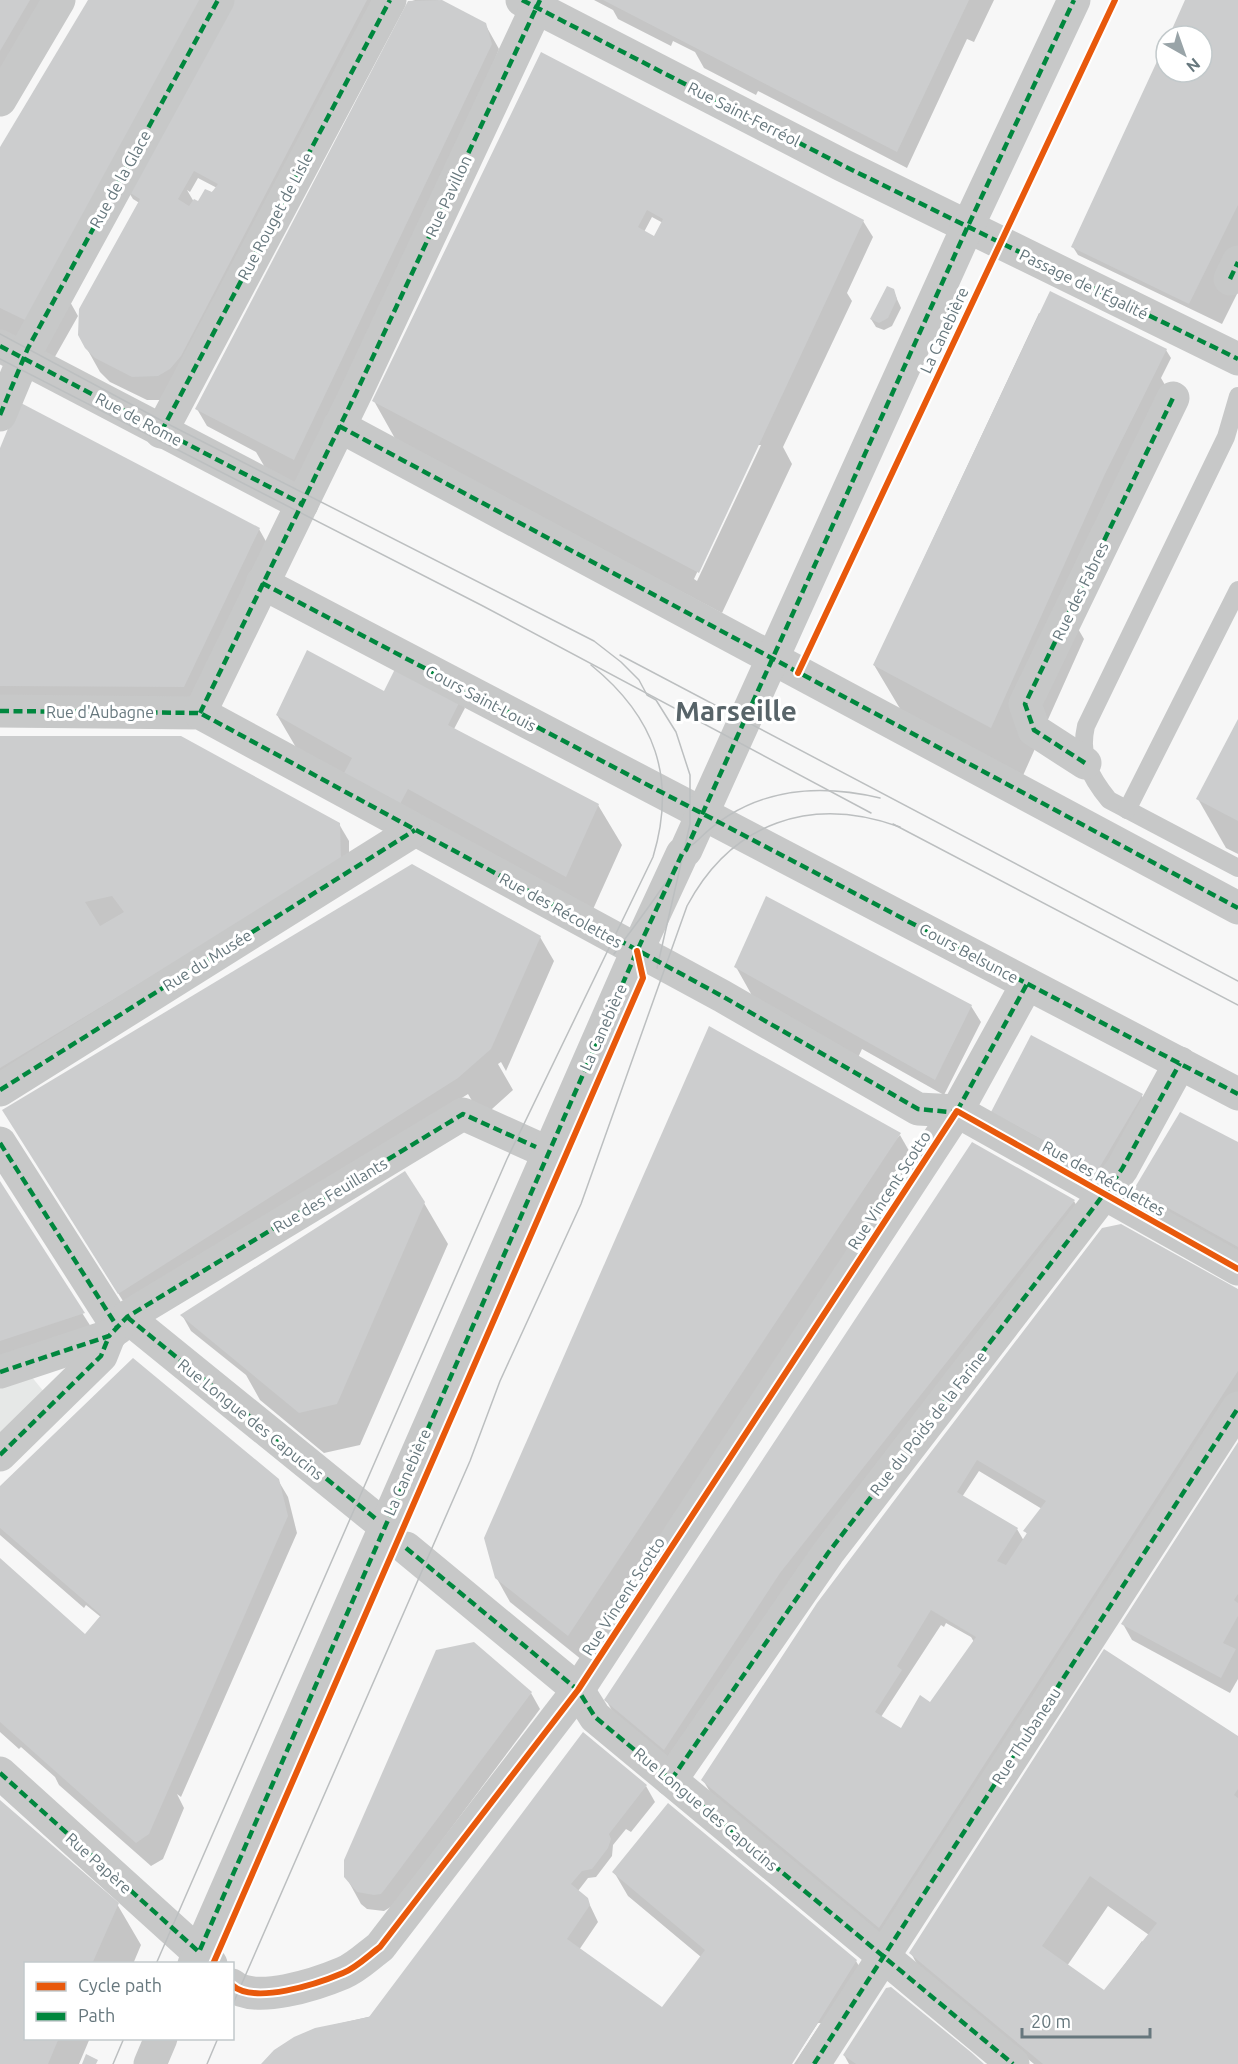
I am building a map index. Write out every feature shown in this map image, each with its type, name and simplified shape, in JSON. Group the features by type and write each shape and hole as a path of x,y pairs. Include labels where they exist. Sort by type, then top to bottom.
{"street":[{"path":"0,100 59,0"},
{"name":"Rue de la Glace","path":"0,415 12,352 218,0"},
{"name":"Rue Rouget de Lisle","path":"161,432 390,0"},
{"name":"La Canebière","path":"201,1960 637,951 682,854 686,850 967,228 1074,0"},
{"name":"Rue Saint-Ferréol","path":"533,2 967,228"},
{"name":"Rue Pavillon","path":"339,426 533,2"},
{"name":"Passage de l'Égalité","path":"967,228 1238,359"},
{"name":"Rue de Rome","path":"12,352 290,498"},
{"name":"Rue des Fabres","path":"1086,763 1034,730 1025,704 1173,398"},
{"path":"200,713 262,584 290,498 339,426 1238,908"},
{"name":"Cours Saint-Louis","path":"262,584 701,813"},
{"name":"Rue d'Aubagne","path":"0,711 200,713"},
{"name":"Rue des Récolettes","path":"200,713 722,996 918,1108 957,1111 1238,1269"},
{"name":"Cours Belsunce","path":"701,813 1238,1094"},
{"name":"Rue du Musée","path":"0,1090 415,830"},
{"name":"Rue Vincent Scotto","path":"234,1986 239,1991 262,1995 292,1988 344,1973 380,1947 578,1690 957,1111 1028,984"},
{"name":"Rue du Poids de la Farine","path":"671,1780 828,1553 1122,1169 1180,1064"},
{"name":"Rue des Feuillants","path":"118,1327 463,1114 536,1147"},
{"name":"Rue Longue des Capucins","path":"0,1143 118,1327 376,1519"},
{"path":"0,1372 118,1327"},
{"path":"0,1455 101,1356 118,1327"},
{"name":"Rue Thubaneau","path":"814,2064 1238,1408"},
{"name":"Rue Longue des Capucins","path":"406,1548 578,1690 595,1717 1013,2064"},
{"name":"Rue Papère","path":"0,1773 201,1960"},
{"path":"150,2064 160,2040"}],"lane":[{"path":"1238,396 1226,437 1086,726 1082,744 1086,763 1097,786 1108,800 1238,868"},
{"path":"1127,810 1238,590"}],"shaded area":[{"path":"22,1365 53,1403 0,1454 0,1372"}],"building":[{"path":"0,0 30,0 0,51"},
{"path":"88,0 208,0 29,322 0,308 0,147"},
{"path":"232,0 367,0 181,356 170,369 158,376 132,377 95,358 85,348 78,335 79,309 140,199 127,191","holes":["194,171 218,184 212,192 205,189 198,201 194,199 189,206 178,199"]},
{"path":"442,0 486,23 492,44 294,460 195,409 408,1"},
{"path":"603,0 969,0 897,152"},
{"path":"1185,0 1238,0 1238,205 1189,304 1071,247 1154,68 1154,84 1214,84 1214,24 1174,24"},
{"path":"541,52 864,220 699,573 372,401","holes":["647,210 663,219 654,236 638,227"]},
{"path":"887,286 894,289 897,299 888,318 879,323 870,319"},
{"path":"1050,291 1167,349 1104,476 991,728 873,665"},
{"path":"19,402 260,528 184,687 0,686 0,448"},
{"path":"307,650 384,691 397,665 461,699 448,725 599,804 566,877 408,789 400,804 344,773 352,758 276,715"},
{"path":"1238,719 1238,821 1196,799"},
{"path":"0,736 181,736 340,823 341,862 0,1068","holes":["112,896 124,912 100,926 85,902"]},
{"path":"412,864 541,936 491,1049 458,1078 118,1294 2,1110"},
{"path":"766,896 972,1005 935,1080 734,967"},
{"path":"709,1026 901,1133 568,1636 495,1578 484,1538"},
{"path":"1031,1035 1143,1094 1098,1170 991,1112"},
{"path":"1180,1112 1238,1142 1238,1247 1134,1189"},
{"path":"972,1142 1075,1200 780,1573 664,1750 604,1700"},
{"path":"405,1171 425,1202 337,1404 299,1413 180,1315"},
{"path":"0,1181 85,1313 0,1341"},
{"path":"1121,1224 1238,1289 1238,1371 879,1928 701,1780 817,1603 1102,1228","holes":["977,1460 1046,1501 1023,1531 1027,1533 1006,1565 997,1561 1018,1528 957,1492","931,1610 976,1637 930,1702 920,1695 901,1728 875,1712 902,1670 897,1666"]},
{"path":"133,1358 279,1479 288,1516 149,1834 136,1843 0,1722 0,1558 85,1634 101,1615 0,1528 0,1486"},
{"path":"1238,1442 1238,1594 1234,1600 1238,1603 1238,1616 1223,1643 1236,1649 1221,1678 1121,1624"},
{"path":"474,1642 532,1692 381,1894 357,1892 344,1877 344,1860 436,1650"},
{"path":"1104,1649 1238,1736 1238,1789 1234,1795 1238,1798 1238,2064 1043,2064 909,1953","holes":["1090,1876 1157,1923 1104,1990 1042,1946"]},
{"path":"583,1732 647,1785 609,1834 611,1839 608,1848 592,1869 582,1871 571,1884 588,1898 590,1905 567,1939 662,2007 705,1950 612,1872 668,1803 857,1960 792,2064 261,2064 274,2050 294,2037 315,2028 369,2017"},
{"path":"0,1800 119,1903 93,1962 24,1962 24,2040 58,2040 48,2064 0,2064"},
{"path":"891,1987 984,2064 856,2064 843,2055 886,1988"},
{"path":"86,2054 98,2060 96,2064 82,2064"}],"tram line":[{"path":"0,334 166,423 594,641 621,662 639,680 647,695 656,700 676,732 690,775 690,824 657,968"},
{"path":"0,359 481,605 871,813"},
{"path":"620,655 1238,981"},
{"path":"157,1962 507,1159 653,857 660,828 662,801 661,775 655,751 645,728 631,706 591,665"},
{"path":"614,954 662,889 683,853 717,823 738,810 783,794 806,791 855,793 880,798"},
{"path":"234,2001 470,1461 500,1381 581,1204 687,906 705,877 727,854 751,836 777,823 805,816 836,814 867,818 900,827"},
{"path":"893,824 1238,1005"},
{"path":"113,2064 123,2040"},
{"path":"207,2064 217,2040"}],"marked path":[{"path":"0,415 28,348 218,0"},
{"path":"161,432 390,0"},
{"path":"522,0 842,165 1238,359"},
{"path":"200,713 356,393 540,0"},
{"path":"0,1773 199,1952 637,951 682,854 686,850 967,228 1074,0"},
{"path":"1230,279 1238,262"},
{"path":"0,346 302,504"},
{"path":"1085,763 1034,730 1025,704 1173,398"},
{"path":"339,426 1238,908"},
{"path":"262,583 1238,1094"},
{"path":"0,711 200,713 722,996 918,1109 961,1113"},
{"path":"0,1090 415,830"},
{"path":"957,1111 1027,984"},
{"path":"671,1780 828,1553 1122,1169 1180,1063"},
{"path":"0,1372 109,1336 127,1317 463,1114 536,1147"},
{"path":"0,1143 118,1328"},
{"path":"127,1317 376,1519"},
{"path":"0,1455 101,1356 109,1336"},
{"path":"814,2064 1238,1408"},
{"path":"406,1548 578,1690 595,1717 1013,2064"}],"cycle path":[{"path":"798,673 1115,0"},
{"path":"214,1962 643,978 637,951"},
{"path":"234,1986 242,1991 255,1993 286,1991 302,1987 348,1971 380,1947 578,1690 957,1111 1238,1269"}],"district":[{"name":"Marseille","path":"736,711"}]}
